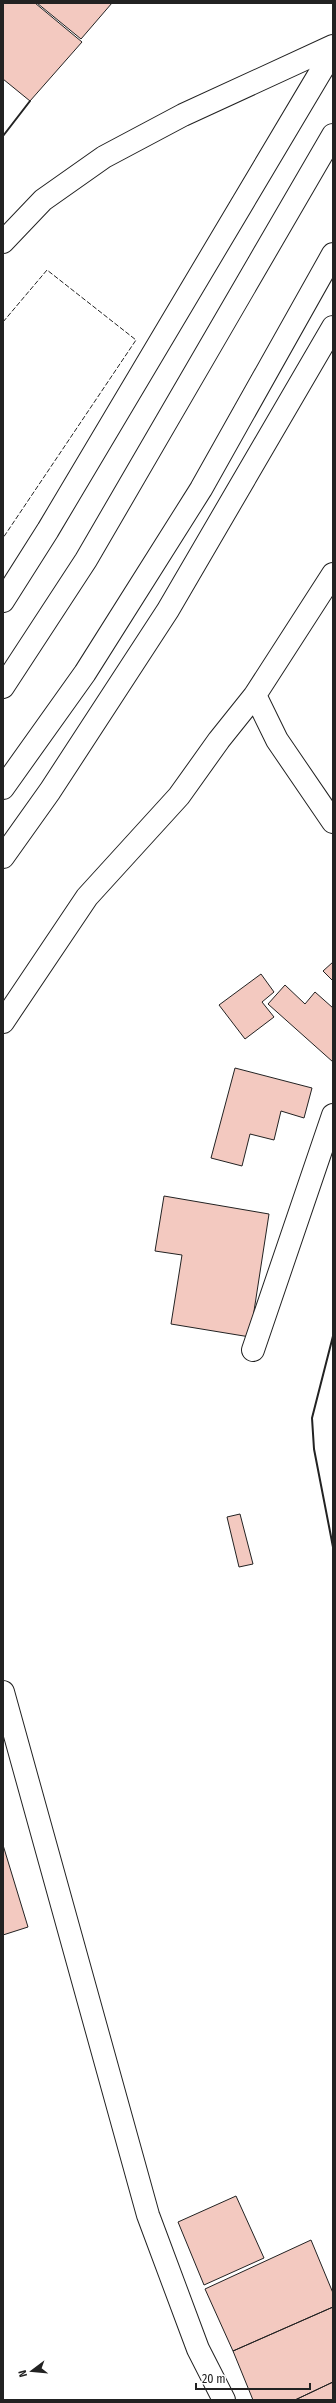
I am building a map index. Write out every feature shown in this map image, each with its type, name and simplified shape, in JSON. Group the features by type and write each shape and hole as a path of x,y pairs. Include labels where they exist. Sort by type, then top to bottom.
{"main road":[{"path":"3,242 43,200 104,157 183,115 333,46"},
{"path":"3,601 333,51"},
{"path":"3,687 86,560 333,135"},
{"path":"3,788 85,673 201,489 333,254"},
{"path":"3,857 50,791 168,610 333,327"},
{"path":"3,1022 87,897 179,796 219,740 255,695 333,574"},
{"path":"255,695 277,740 333,822"},
{"path":"253,1350 333,1115"},
{"path":"3,1692 148,2215 198,2349 224,2400"}],"building":[{"path":"3,3 35,3 82,42 30,101 3,79"},
{"path":"37,3 112,3 81,39"},
{"path":"333,962 333,981 323,971"},
{"path":"261,974 274,992 262,1002 274,1017 245,1039 219,1005"},
{"path":"285,985 305,1004 315,992 333,1008 333,1062 268,1004"},
{"path":"235,1068 312,1088 304,1118 281,1111 274,1140 250,1134 242,1166 211,1158"},
{"path":"164,1196 269,1214 250,1337 171,1324 182,1255 155,1251"},
{"path":"240,1514 253,1564 239,1567 227,1517"},
{"path":"3,1845 28,1927 3,1935"},
{"path":"236,2196 264,2258 204,2285 178,2222"},
{"path":"311,2240 333,2293 333,2307 233,2351 205,2289"},
{"path":"333,2307 333,2382 295,2400 253,2400 233,2351"},
{"path":"333,2382 333,2400 295,2400"}],"fence":[{"path":"3,322 47,270 136,340 3,538"}],"wall":[{"path":"3,136 30,101"},
{"path":"333,1336 312,1418 314,1449 333,1547"}]}
